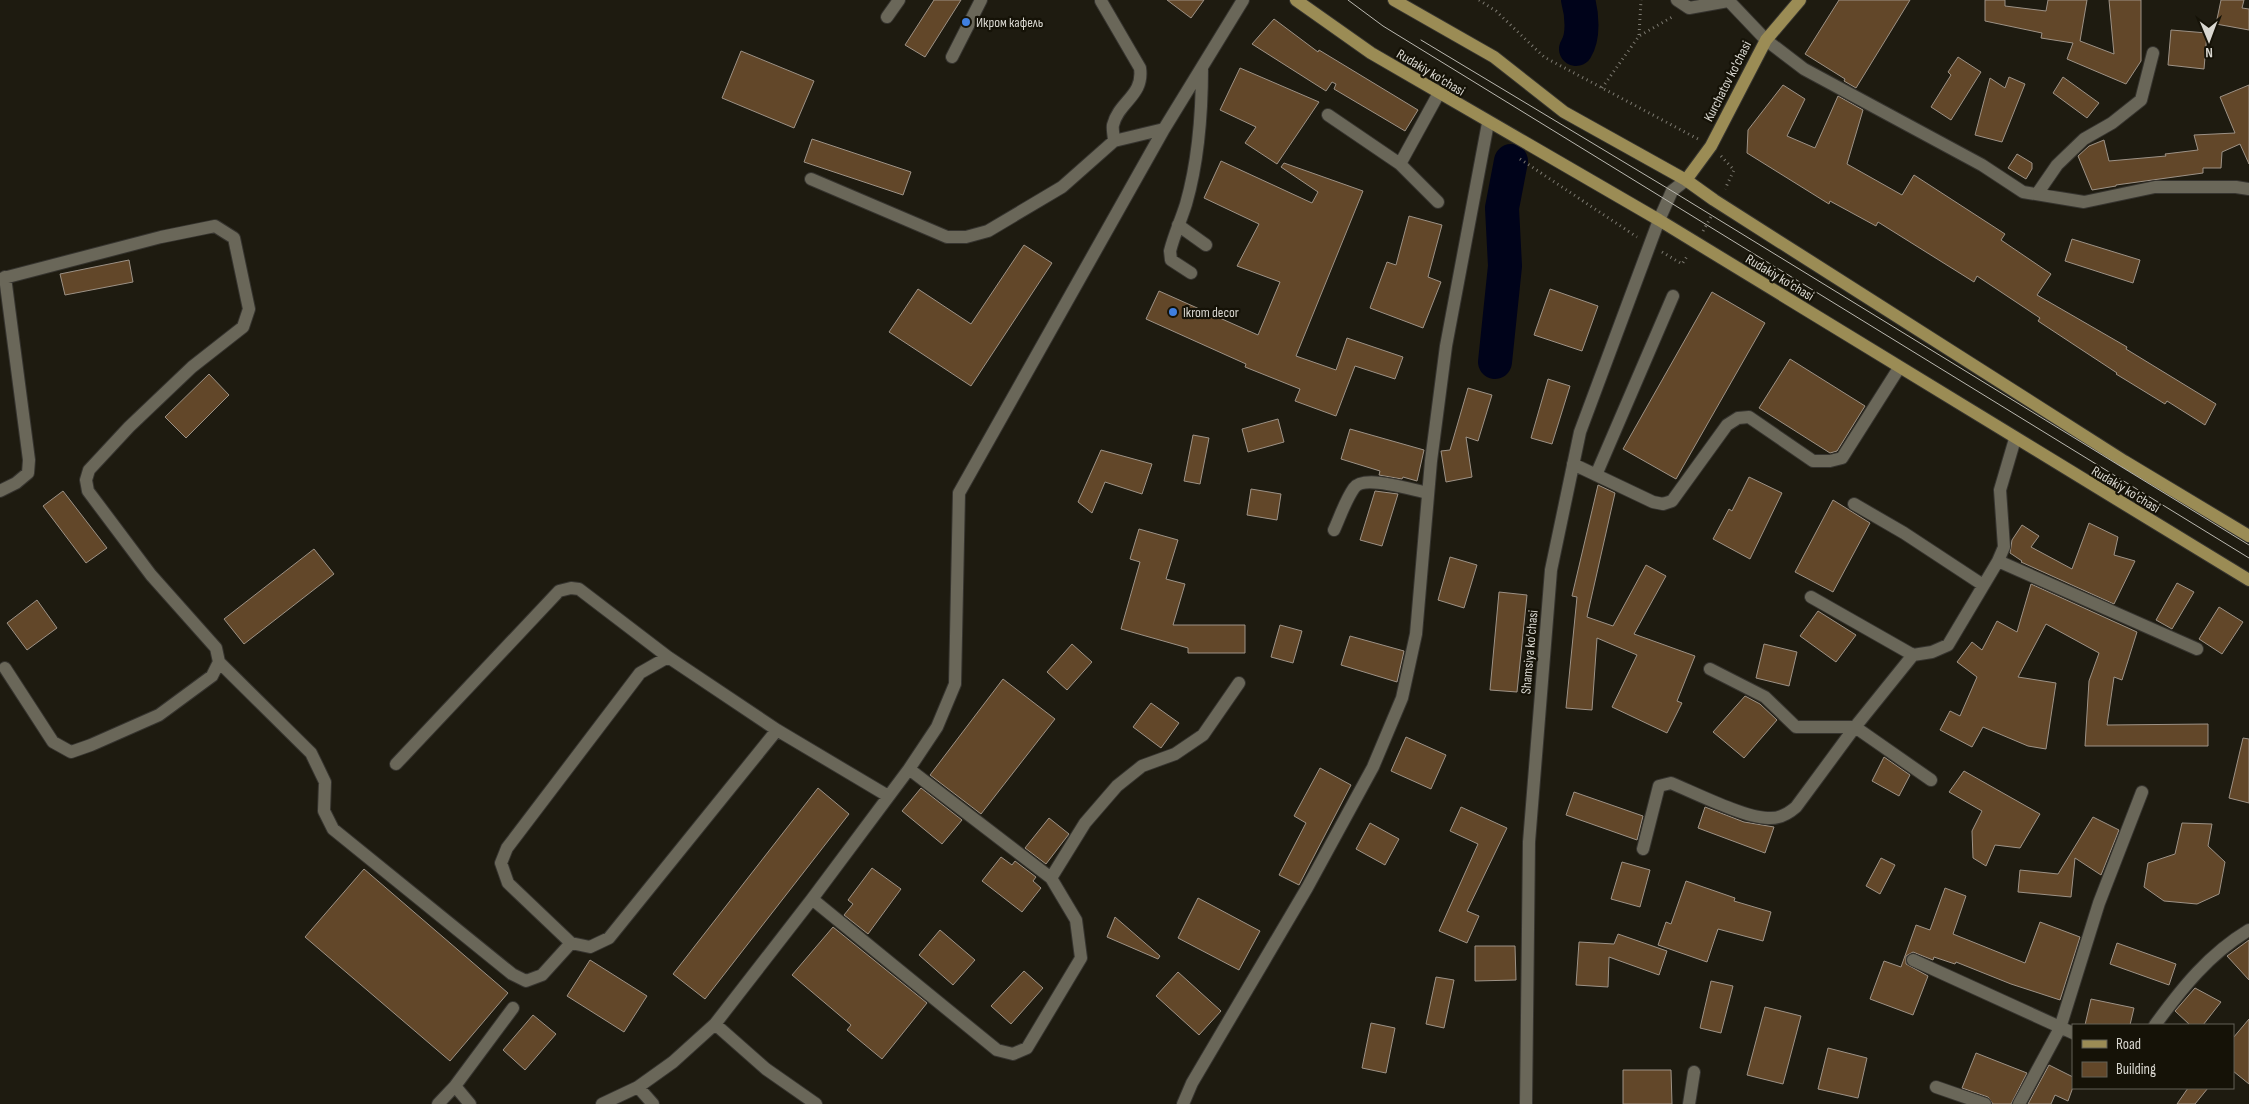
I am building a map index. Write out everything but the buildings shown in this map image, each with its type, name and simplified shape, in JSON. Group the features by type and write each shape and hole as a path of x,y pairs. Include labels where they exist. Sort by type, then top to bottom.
{"main road":[{"name":"Rudakiy ko'chasi","path":"1296,0 1371,53 1488,123 1659,220 2249,580"},
{"name":"Rudakiy ko'chasi","path":"1394,0 1494,57 1564,112 1686,180 1714,200 2108,451 2249,536"},
{"name":"Kurchatov ko'chasi","path":"1686,180 1711,146 1766,40 1800,0"}],"street":[{"path":"888,17 899,0"},
{"path":"952,57 981,0"},
{"path":"602,1104 638,1086 673,1062 715,1024 812,899 909,769 937,727 955,684 959,493 1164,129 1243,0"},
{"path":"1678,0 1689,8 1728,1 1766,40 1804,69 1982,165 2024,192 2084,202 2155,187 2236,186 2249,189"},
{"path":"1101,2 1140,68 1141,78 1139,87 1118,112 1113,126 1114,141"},
{"path":"2036,194 2057,165 2084,139 2112,123 2142,100 2153,53"},
{"path":"1191,273 1171,260 1170,251 1186,204 1202,117 1202,67"},
{"path":"1400,164 1439,94"},
{"path":"1328,115 1400,164 1438,202"},
{"path":"1183,1104 1192,1083 1307,888 1373,767 1402,698 1416,634 1428,493 1446,346 1488,123"},
{"path":"811,179 947,236 966,238 988,232 1062,187 1114,141 1164,129"},
{"name":"Shamsiya ko'chasi","path":"1526,1104 1529,842 1551,570 1580,432 1659,220 1672,191 1686,180"},
{"path":"1178,225 1206,245"},
{"path":"0,492 16,483 28,473 29,460 2,278 215,226 234,238 249,309 243,327 192,367 129,427 88,470 86,480 88,491 151,575 216,648 219,662 311,753 324,782 324,811 333,829 512,974 526,981 542,975 571,942"},
{"path":"1596,474 1673,296"},
{"path":"1573,464 1653,502 1663,504 1672,501 1727,425 1738,418 1749,417 1813,461 1830,461 1842,458 1899,368"},
{"path":"1810,597 1913,655 1932,652 1948,645 1998,561 2004,546 2000,490 2016,439"},
{"path":"1334,530 1354,487 1361,482 1371,481 1428,493"},
{"path":"1854,504 1904,533 1983,585"},
{"path":"1998,561 2197,649"},
{"path":"396,764 559,591 571,588 579,589 668,658 777,730 888,796"},
{"path":"1643,849 1659,786 1672,783 1751,815 1768,818 1786,815 1796,807 1855,727 1913,655"},
{"path":"668,658 640,673 507,848 501,863 508,883 571,942 590,947 609,938 777,730"},
{"path":"5,668 53,742 71,752 159,715 212,676 219,662"},
{"path":"1710,669 1765,697 1796,727 1855,727 1931,780"},
{"path":"1051,878 1085,823 1117,786 1142,766 1175,754 1203,735 1239,683"},
{"path":"812,899 997,1050 1013,1054 1027,1048 1081,958 1076,920 1051,878 909,769"},
{"path":"2019,1104 2060,1028 2099,903 2142,792"},
{"path":"2156,1024 2190,979 2215,953 2249,930"},
{"path":"1913,960 2072,1033"},
{"path":"438,1104 455,1086 513,1008"},
{"path":"715,1024 766,1069 816,1104"},
{"path":"1689,1104 1694,1072"},
{"path":"455,1086 470,1104"},
{"path":"638,1086 653,1104"},
{"path":"1936,1087 1985,1104"}],"path":[{"path":"1639,36 1641,0"},
{"path":"1602,88 1639,36 1689,8"}],"waterway":[{"path":"1576,49 1579,44 1582,25 1578,0"},
{"path":"1495,362 1505,266 1502,208 1511,161"}],"tram line":[{"path":"1348,0 1383,26 2249,558"},
{"path":"1421,40 1672,191 2249,545"}],"place":[{"name":"Икром кафель","path":"966,22"},
{"name":"Ikrom decor","path":"1173,312"}]}
